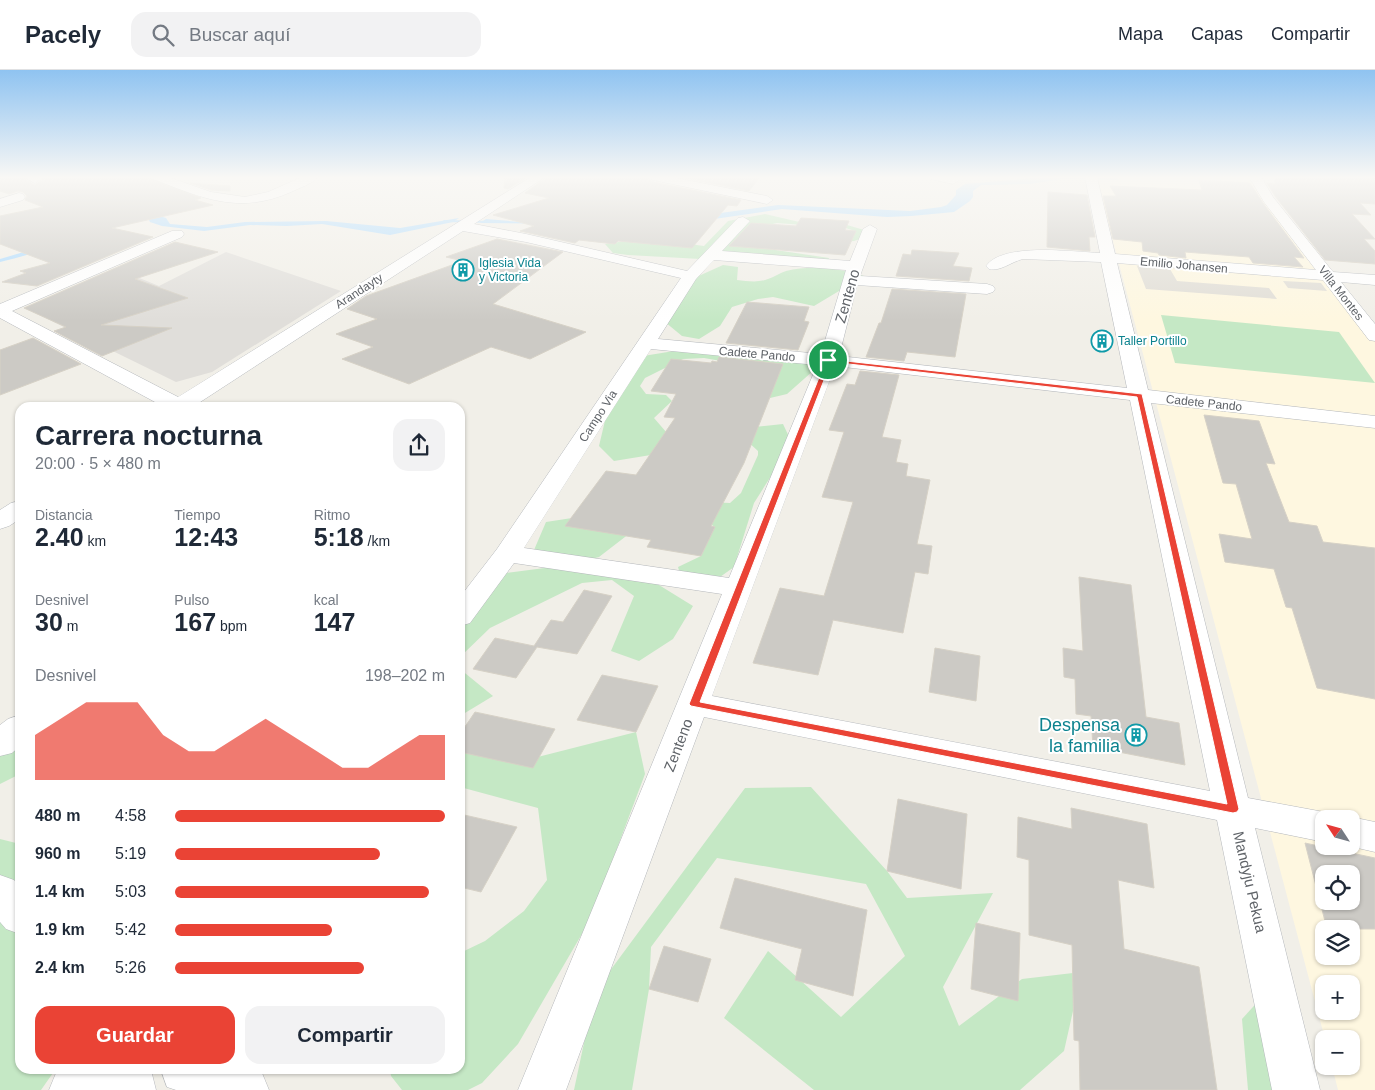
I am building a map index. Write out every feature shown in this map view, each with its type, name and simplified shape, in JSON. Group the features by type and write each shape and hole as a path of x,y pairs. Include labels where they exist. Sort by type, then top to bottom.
{"street":[{"name":"Campo Via","path":"465,610 507,554 690,276 740,225"},
{"name":"Mandyju Pekua","path":"1101,225 1296,1090"},
{"name":"Villa Montes","path":"1288,225 1375,336"},
{"path":"461,226 526,238 690,276"},
{"name":"Arandayty","path":"186,402 461,226"},
{"name":"Zenteno","path":"542,1090 828,360 853,273 870,229"},
{"path":"0,310 177,234"},
{"path":"710,255 987,289"},
{"name":"Emilio Johansen","path":"994,266 1008,258 1023,255 1108,258 1375,280"},
{"path":"0,310 169,402"},
{"name":"Cadete Pando","path":"645,343 828,360 1375,422"},
{"path":"0,520 15,511"},
{"path":"507,554 740,588"},
{"path":"694,704 1315,824"},
{"path":"0,744 15,731"},
{"path":"1360,834 1375,836"},
{"path":"0,892 15,910"},
{"path":"73,1090 107,1074"},
{"path":"129,1074 132,1090"},
{"path":"196,1074 245,1090"}],"shaded area":[{"path":"1109,225 1289,225 1375,336 1375,1090 1338,1090 1334,1075 1360,1075 1360,1030 1323,1030 1320,1020 1360,1020 1360,975 1315,975 1315,1001"},
{"path":"226,252 341,291 212,372 176,382 25,308 115,268 159,286"},
{"path":"1137,266 1170,269 1177,281 1269,288 1277,299 1146,289"},
{"path":"1283,281 1321,283 1327,291 1288,288"}],"green space":[{"path":"725,225 770,225 756,247 829,258 827,266 628,255 613,253 605,244 646,238 704,246"},
{"path":"798,225 809,225 823,232 855,231 835,225 847,225 871,232 872,235 854,241 840,242 803,225"},
{"path":"723,265 738,267 737,280 749,281 764,280 786,271 805,268 835,269 864,276 814,306 773,297 758,299 732,307 720,326 699,339 682,336 665,322 692,279"},
{"path":"1161,315 1339,332 1375,383 1175,363"},
{"path":"711,345 812,363 813,371 787,394 770,398 738,364 704,358 683,359 645,378 640,386 646,394 666,395 672,401 654,418 667,433 657,454 614,461 599,446 612,391 637,357"},
{"path":"783,424 792,443 754,503 734,567 713,582 683,584 678,567 701,556 715,527 694,513 647,520 599,557 573,564 633,569 693,606 673,639 639,661 611,651 634,596 612,580 582,583 490,628 465,652 465,593 499,574 560,566 531,557 546,522 572,518 645,499 730,503 741,493 758,455 758,451 746,440 745,428"},
{"path":"465,673 493,696 465,713"},
{"path":"636,732 645,774 590,920 518,1044 482,1083 468,1090 402,1090 391,1074 465,1074 465,951 485,941 524,911 547,880 538,808 465,788 465,752 522,761"},
{"path":"15,740 15,776 0,784 0,753"},
{"path":"811,787 887,871 907,898 993,893 943,987 959,1026 1022,979 1073,973 1073,1011 1064,1051 1020,1090 814,1090 724,1018 768,951 841,1017 905,956 866,884 717,858 651,947 649,989 632,1090 574,1090 595,991 745,788"},
{"path":"0,839 15,843 15,1074 52,1074 41,1090 0,1090"},
{"path":"1262,997 1302,1090 1248,1090 1242,1019"}],"water":[{"path":"117,225 126,225 37,252 0,262 0,259"},
{"path":"158,225 207,227 225,225 312,225 250,225 204,231"},
{"path":"326,225 364,225 400,228 420,225 440,225 390,235"}],"building":[{"path":"0,225 127,225 112,228 153,237 37,286 2,282 26,273 20,271 50,263 0,244"},
{"path":"529,225 712,225 692,248 618,241 615,244 579,240 575,243 520,231 534,226"},
{"path":"749,225 847,225 845,230 856,231 845,255 729,246"},
{"path":"1047,225 1093,225 1095,237 1089,237 1090,251 1047,247"},
{"path":"1110,225 1279,225 1304,258 1294,257 1303,267 1253,263 1249,257 1185,252 1186,258 1159,255 1158,253 1143,251 1142,242 1113,239"},
{"path":"1297,225 1362,225 1375,239 1364,239 1375,251 1375,264 1325,260"},
{"path":"497,239 563,252 493,304 586,332 530,359 491,347 409,384 342,359 373,347 336,334 377,319 347,309 366,296 463,261 446,257"},
{"path":"175,242 218,252 135,279 188,298 101,325 172,328 102,356 54,331 66,327 24,308"},
{"path":"912,250 959,253 953,266 972,268 969,281 896,276 903,254 911,255"},
{"path":"892,289 966,294 955,357 907,352 904,361 866,357 879,323 881,323"},
{"path":"747,302 809,307 804,321 809,322 798,350 726,343"},
{"path":"33,338 81,364 0,395 0,350"},
{"path":"719,357 783,364 744,463 711,526 715,527 701,556 647,547 651,540 565,526 606,471 636,475 675,418 664,417 676,394 651,391 671,359 711,363 712,361 717,362"},
{"path":"860,371 899,375 882,437 901,440 896,462 908,464 906,476 930,480 917,544 932,546 928,574 915,572 903,633 833,620 818,675 753,663 780,588 824,596 853,502 822,497 844,432 829,430 847,384 855,385"},
{"path":"1204,415 1259,421 1275,464 1266,463 1289,522 1317,526 1323,542 1375,548 1375,699 1317,688 1292,608 1286,607 1274,569 1225,562 1219,534 1252,539 1236,484 1223,483"},
{"path":"1079,577 1131,585 1146,717 1179,723 1185,765 1093,747 1091,716 1076,714 1075,679 1064,677 1063,648 1083,651"},
{"path":"584,590 612,596 577,654 537,647 516,678 473,669 495,638 534,646 551,620 563,622"},
{"path":"935,648 980,656 976,701 929,692"},
{"path":"602,675 658,686 636,732 577,720"},
{"path":"475,712 555,729 533,768 465,753 465,727"},
{"path":"898,799 967,814 961,889 887,871"},
{"path":"1071,808 1147,824 1154,888 1118,880 1124,949 1199,967 1217,1090 1080,1090 1079,1041 1074,1040 1072,945 1029,935 1029,860 1017,857 1018,817 1072,829"},
{"path":"465,815 517,827 481,892 465,888"},
{"path":"1305,843 1315,845 1315,855 1360,855 1375,858 1375,929 1360,929 1360,920 1325,920 1322,910 1360,910 1360,865 1315,865 1315,882"},
{"path":"735,878 867,910 853,996 795,980 802,949 720,928"},
{"path":"976,923 1020,933 1018,1001 971,989"},
{"path":"664,946 711,959 698,1002 649,989"}],"place":[{"name":"Iglesia Vida y Victoria","path":"463,270"},
{"name":"Taller Portillo","path":"1102,341"},
{"name":"Despensa la familia","path":"1136,735"}],"route":[{"path":"828,360 1140,396 1233,809 694,704 828,360"}]}
